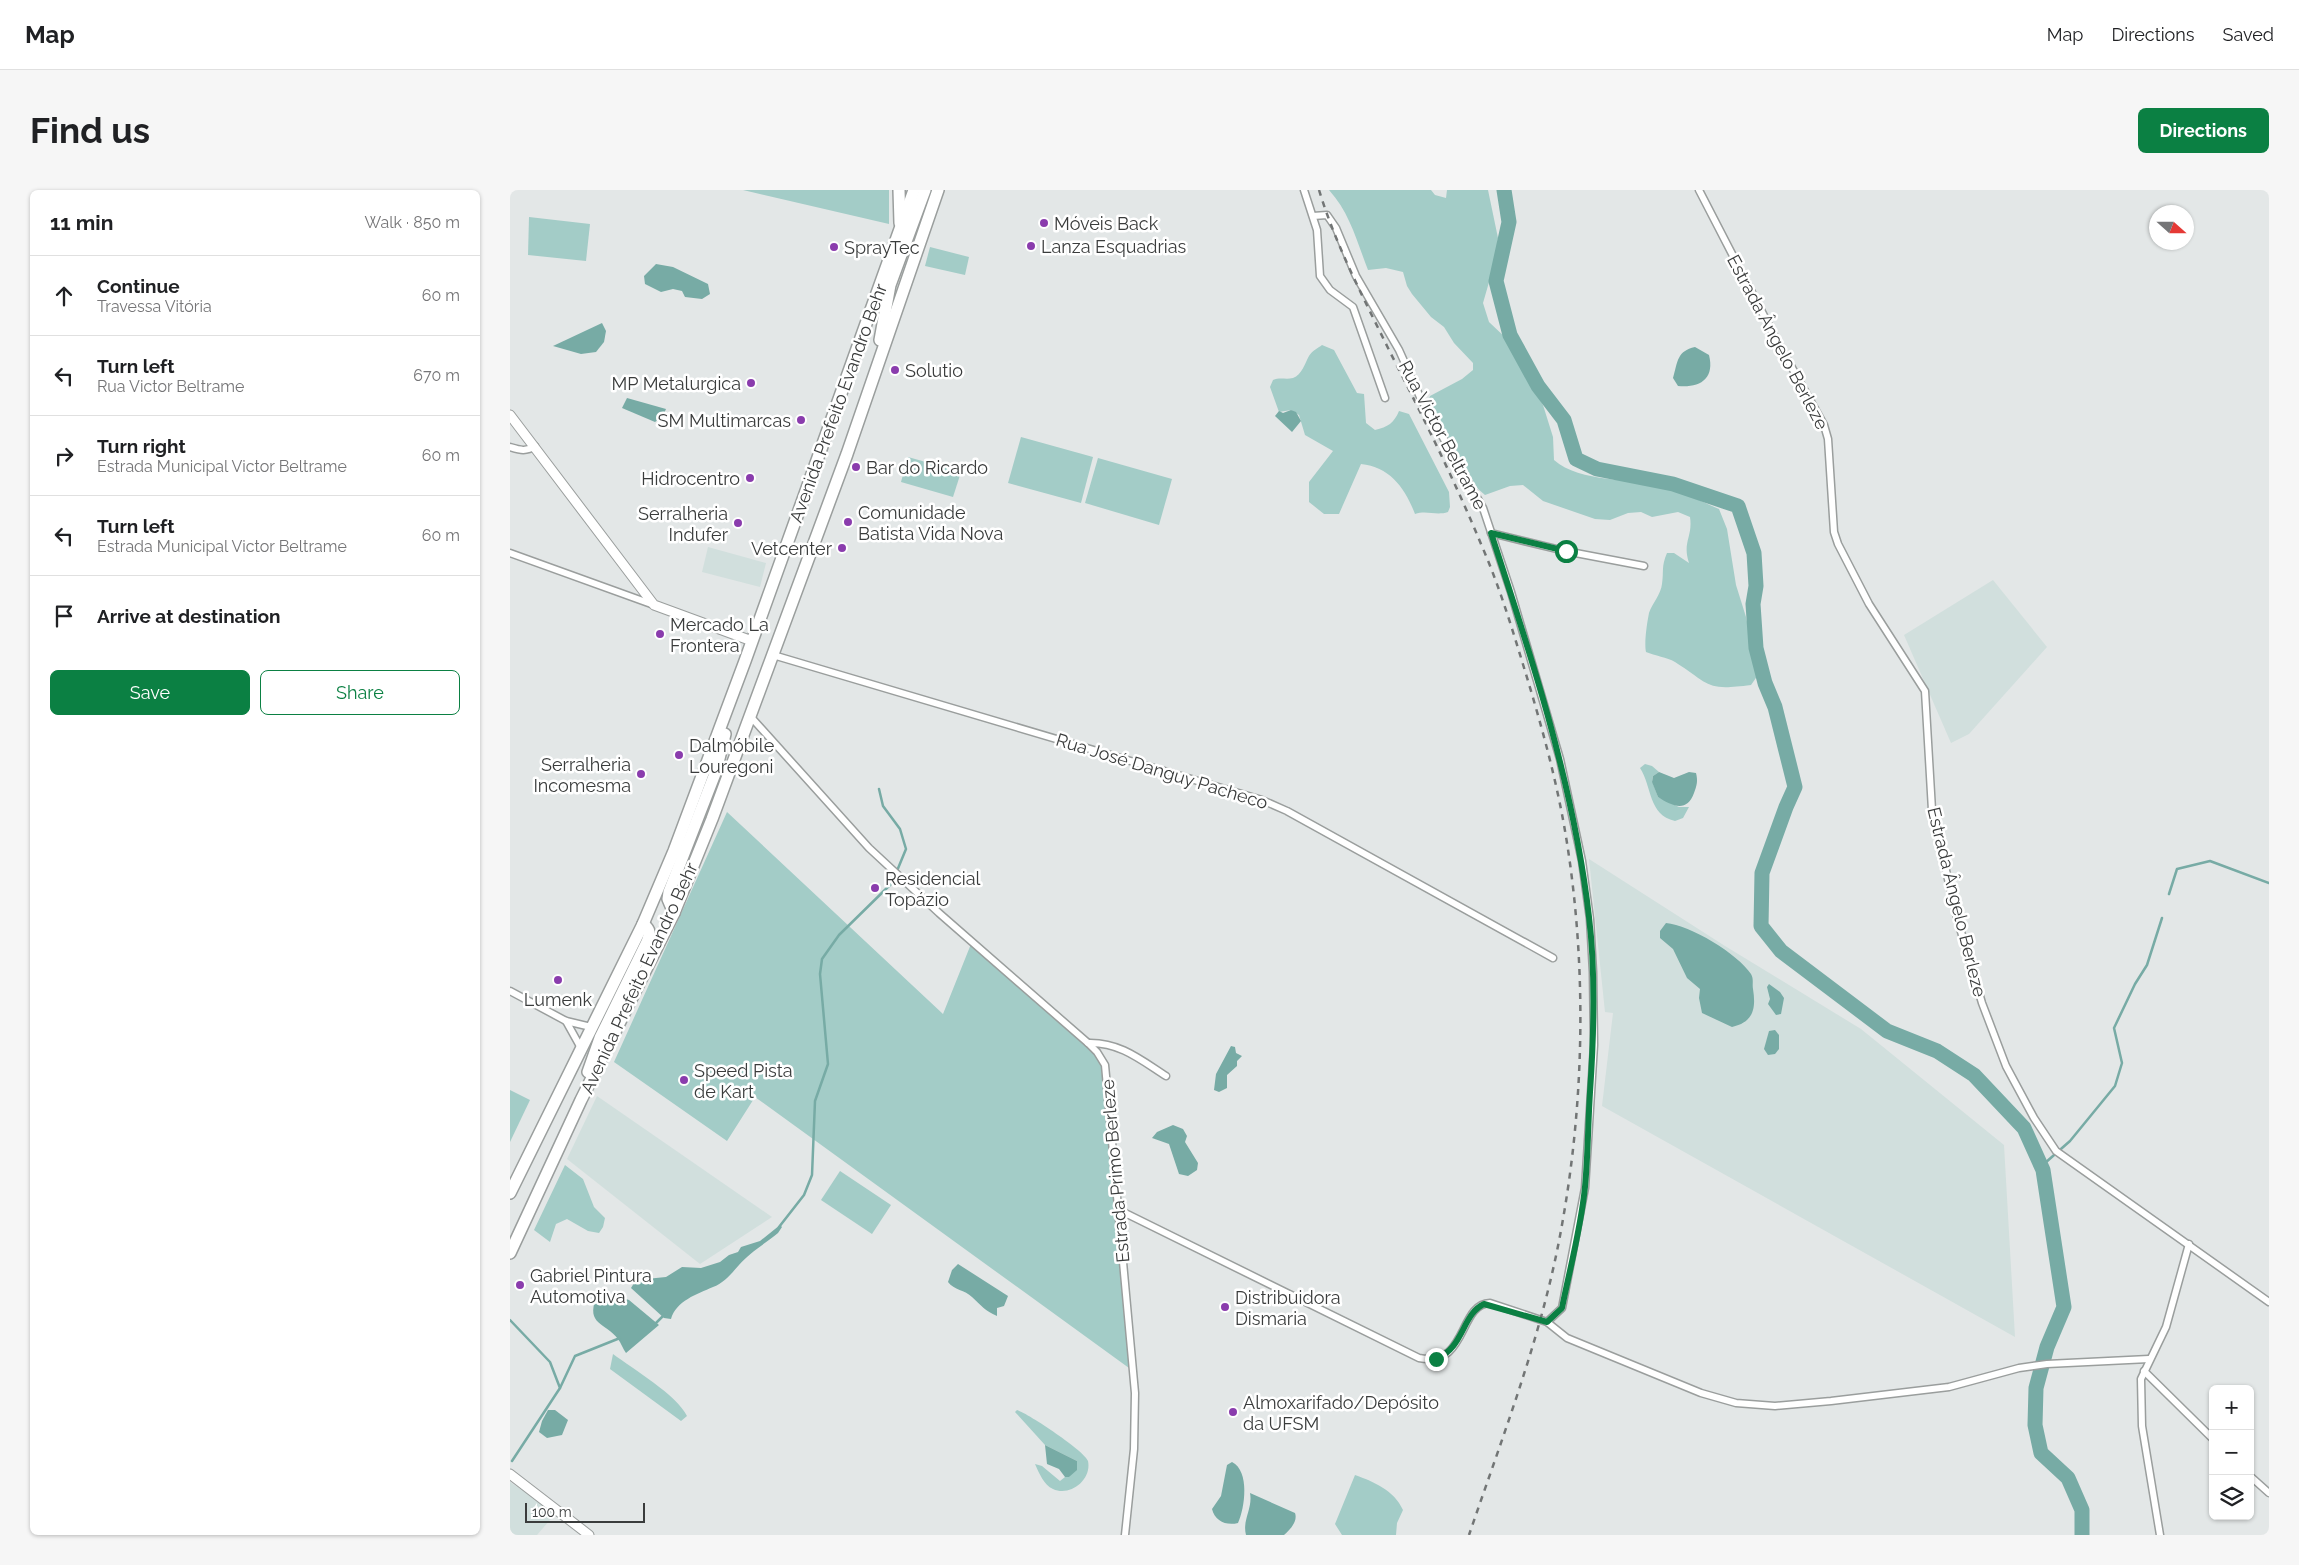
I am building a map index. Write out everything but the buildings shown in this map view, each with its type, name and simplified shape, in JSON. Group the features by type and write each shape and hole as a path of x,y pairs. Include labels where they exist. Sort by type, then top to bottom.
{"highway":[{"path":"899,190 900,229"},
{"name":"Avenida Prefeito Evandro Behr","path":"510,1193 643,924 677,844 730,703 914,190"},
{"path":"876,367 890,284 925,190"},
{"name":"Avenida Prefeito Evandro Behr","path":"510,1253 581,1100 674,913 773,655 847,454 938,190"},
{"path":"674,913 668,899 716,771 730,703"},
{"path":"581,1100 600,1038 650,934 648,928 643,924"}],"street":[{"path":"1304,190 1313,216 1318,239 1320,276 1330,290 1353,307 1385,398"},
{"name":"Estrada Ângelo Berleze","path":"1699,190 1777,341 1824,425 1828,439 1834,532 1838,544 1869,604 1925,691 1929,774 1935,831 1982,1003 2006,1066 2034,1118 2056,1151 2269,1302"},
{"name":"Rua Victor Beltrame","path":"1313,216 1327,215 1336,228 1356,276 1389,331 1420,397 1483,508 1560,759 1582,861 1590,919 1594,1046 1585,1188 1562,1308 1547,1322"},
{"path":"510,416 535,446 654,605"},
{"path":"510,447 520,451 528,450 535,446"},
{"path":"1491,533 1566,551 1644,566"},
{"path":"510,554 752,641"},
{"name":"Rua José Danguy Pacheco","path":"773,655 1262,800 1287,811 1553,958"},
{"name":"Estrada Primo Berleze","path":"750,716 869,848 939,913 1088,1043 1101,1059 1108,1078 1134,1393 1134,1449 1125,1535"},
{"path":"510,991 566,1021 591,1028"},
{"path":"566,1021 581,1048"},
{"path":"1088,1043 1103,1043 1124,1049 1166,1076"},
{"path":"1119,1210 1419,1358 1436,1359 1447,1353 1459,1340 1475,1310 1484,1304 1547,1322 1567,1338 1701,1393 1736,1403 1775,1406 1949,1387 2019,1368 2047,1364 2149,1359"},
{"path":"2160,1535 2142,1426 2140,1390 2144,1371 2166,1326 2176,1298 2189,1244"},
{"path":"2144,1371 2209,1435"},
{"path":"510,1474 589,1535"},
{"path":"2254,1480 2269,1493"}],"shaded area":[{"path":"743,190 889,190 889,224"},
{"path":"1329,190 1431,190 1435,195 1446,198 1447,190 1488,190 1498,238 1496,258 1483,303 1489,322 1508,340 1543,405 1553,437 1554,460 1578,473 1607,479 1652,484 1672,489 1719,509 1727,529 1736,585 1746,617 1758,675 1751,685 1725,687 1709,684 1672,660 1646,652 1649,613 1661,588 1663,566 1667,553 1674,553 1689,563 1687,544 1691,524 1690,517 1678,512 1652,517 1641,512 1628,513 1610,520 1595,519 1543,501 1523,485 1510,486 1485,495 1477,488 1428,402 1430,396 1462,379 1473,370 1473,363 1454,343 1444,327 1431,317 1412,294 1407,286 1403,272 1386,268 1368,270 1348,218"},
{"path":"529,217 590,224 586,261 528,255"},
{"path":"930,247 969,257 965,275 925,266"},
{"path":"656,264 673,267 708,284 710,294 702,299 685,297 682,291 673,289 661,292 645,284 644,276"},
{"path":"602,323 606,331 604,342 596,352 581,354 553,346"},
{"path":"1322,345 1334,350 1357,393 1364,394 1366,423 1375,430 1390,424 1399,411 1409,414 1449,492 1450,507 1448,512 1415,514 1395,480 1380,469 1361,464 1339,514 1324,514 1309,502 1309,482 1333,451 1305,435 1299,415 1291,410 1279,412 1270,387 1273,380 1290,379 1301,372 1310,354"},
{"path":"1695,347 1709,355 1710,370 1708,376 1693,385 1678,386 1673,378 1677,362 1681,354"},
{"path":"627,398 666,409 663,416 655,422 622,408"},
{"path":"1291,410 1296,412 1301,421 1292,432 1275,416 1279,411 1283,413"},
{"path":"1021,437 1093,457 1081,503 1008,483"},
{"path":"908,457 961,472 953,497 901,482"},
{"path":"1098,458 1172,479 1159,525 1085,503"},
{"path":"708,547 766,563 760,587 702,572"},
{"path":"1993,580 2047,647 1969,734 1951,743 1904,635"},
{"path":"1645,764 1652,766 1659,772 1653,776 1652,781 1658,797 1679,807 1689,807 1683,818 1675,821 1666,818 1655,806 1640,768"},
{"path":"1659,772 1674,778 1689,772 1696,773 1696,788 1691,799 1679,806 1658,797 1652,782 1653,776"},
{"path":"727,812 943,1014 971,944 1092,1051 1101,1065 1129,1368 755,1097 727,1141 614,1062"},
{"path":"1589,859 1725,946 1861,1029 2004,1145 2015,1337 1602,1106 1613,1013 1605,1012"},
{"path":"1666,923 1688,929 1713,942 1745,966 1753,980 1754,1002 1752,1013 1745,1022 1732,1027 1702,1013 1699,998 1700,989 1687,978 1673,949 1660,938 1660,931"},
{"path":"1769,984 1780,992 1784,998 1781,1014 1776,1015 1768,1004 1770,999 1767,987"},
{"path":"1775,1030 1779,1035 1779,1049 1775,1054 1768,1055 1764,1049 1769,1031"},
{"path":"1231,1046 1235,1047 1236,1053 1242,1056 1237,1061 1237,1066 1227,1075 1227,1088 1219,1092 1214,1090 1216,1074"},
{"path":"510,1090 530,1100 510,1142"},
{"path":"597,1096 772,1217 700,1264 567,1159"},
{"path":"1173,1125 1183,1129 1187,1136 1185,1142 1198,1163 1197,1170 1188,1176 1179,1174 1169,1144 1152,1138 1157,1132"},
{"path":"565,1165 583,1179 594,1207 605,1218 599,1233 588,1231 567,1219 556,1224 550,1242 534,1230"},
{"path":"840,1171 891,1205 872,1234 821,1200"},
{"path":"780,1225 782,1227 778,1233 748,1256 724,1281 694,1295 682,1303 677,1307 671,1319 664,1318 631,1288 636,1280 666,1277 682,1267 701,1268 720,1262 729,1255 738,1252 741,1247 760,1241"},
{"path":"958,1264 1008,1296 1004,1306 997,1308 997,1316 948,1282 952,1270"},
{"path":"611,1294 629,1300 659,1325 626,1353 618,1339 598,1322 593,1313 596,1298"},
{"path":"613,1354 664,1391 682,1408 687,1416 681,1421 610,1369"},
{"path":"548,1410 555,1410 568,1420 562,1435 547,1438 539,1432"},
{"path":"1017,1410 1033,1418 1085,1456 1088,1461 1087,1475 1073,1489 1060,1491 1053,1489 1044,1482 1035,1464 1042,1466 1060,1481 1065,1477 1069,1477 1077,1461 1045,1445 1015,1412"},
{"path":"1045,1445 1077,1461 1077,1470 1069,1477 1065,1477 1059,1469 1047,1464"},
{"path":"1232,1462 1242,1473 1244,1499 1238,1523 1229,1524 1218,1519 1212,1509 1221,1496 1227,1465"},
{"path":"1355,1475 1383,1488 1399,1503 1403,1510 1397,1523 1396,1535 1342,1535 1335,1524"},
{"path":"510,1482 556,1513 537,1535 510,1535"},
{"path":"1250,1493 1295,1513 1296,1516 1291,1528 1284,1535 1246,1535 1245,1524 1251,1498"}],"waterway":[{"path":"1504,190 1509,222 1496,281 1510,335 1538,386 1564,420 1576,459 1597,469 1673,484 1738,506 1754,553 1756,586 1753,604 1756,648 1765,683 1775,707 1795,787 1762,873 1761,926 1781,951 1887,1031 1937,1051 1974,1075 2024,1128 2043,1170 2064,1307 2047,1347 2036,1388 2035,1425 2041,1453 2068,1478 2082,1510 2082,1535"},
{"path":"779,1227 804,1195 812,1175 815,1101 828,1064 820,974 822,959 839,935 892,883 906,849 900,829 883,806 879,789"},
{"path":"2169,894 2177,869 2210,861 2269,883"},
{"path":"2043,1170 2045,1163 2070,1141 2115,1086 2122,1063 2114,1028 2135,984 2147,965 2162,918"},
{"path":"655,1324 664,1315"},
{"path":"510,1320 550,1362 560,1388 512,1461"},
{"path":"560,1388 575,1356 620,1338"}],"railway":[{"path":"1319,190 1351,272 1449,471 1488,559 1525,671 1549,756 1567,843 1574,894 1578,945 1580,1047 1578,1099 1566,1201 1549,1287 1529,1359 1469,1535"}],"place":[{"name":"Móveis Back","path":"1044,223"},
{"name":"Lanza Esquadrias","path":"1031,246"},
{"name":"SprayTec","path":"834,247"},
{"name":"Solutio","path":"895,370"},
{"name":"MP Metalurgica","path":"751,383"},
{"name":"SM Multimarcas","path":"801,420"},
{"name":"Bar do Ricardo","path":"856,467"},
{"name":"Hidrocentro","path":"750,478"},
{"name":"Comunidade Batista Vida Nova","path":"848,522"},
{"name":"Serralheria Indufer","path":"738,523"},
{"name":"Vetcenter","path":"842,548"},
{"name":"Mercado La Frontera","path":"660,634"},
{"name":"Dalmóbile Louregoni","path":"679,755"},
{"name":"Serralheria Incomesma","path":"641,774"},
{"name":"Residencial Topázio","path":"875,888"},
{"name":"Lumenk","path":"558,980"},
{"name":"Speed Pista de Kart","path":"684,1080"},
{"name":"Gabriel Pintura Automotiva","path":"520,1285"},
{"name":"Distribuidora Dismaria","path":"1225,1307"},
{"name":"Almoxarifado/Depósito da UFSM","path":"1233,1412"}],"route":[{"path":"1436,1359 1444,1356 1451,1350 1459,1340 1475,1310 1484,1304 1490,1303 1540,1321 1547,1322 1556,1315 1562,1308 1578,1232 1585,1188 1594,1046 1590,919 1582,861 1560,759 1511,592 1491,533 1566,551"}]}
